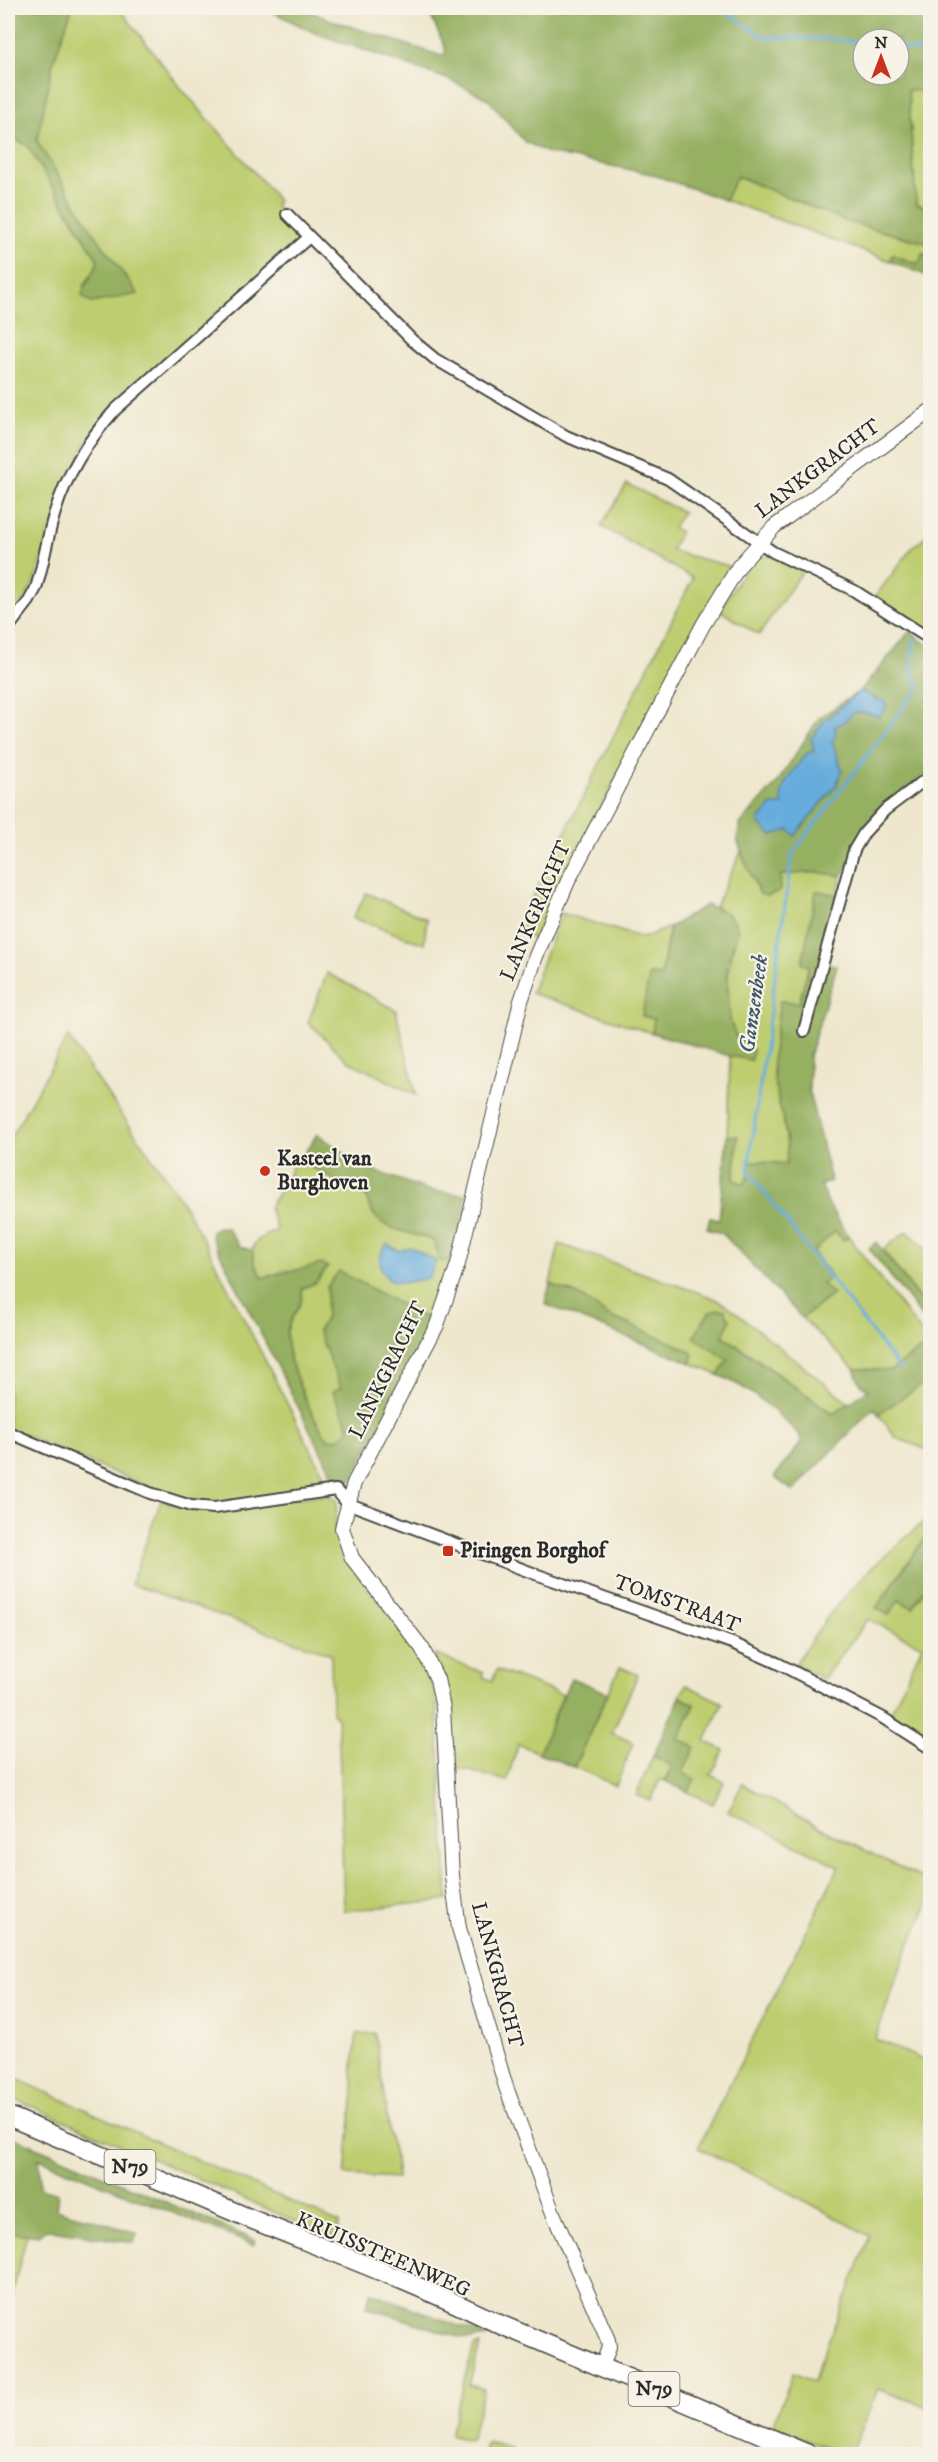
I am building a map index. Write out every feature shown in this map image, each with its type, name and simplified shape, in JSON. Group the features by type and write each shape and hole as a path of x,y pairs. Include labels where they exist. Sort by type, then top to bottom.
{"main road":[{"name":"KRUISSTEENWEG","path":"8,2116 336,2252 499,2324 808,2454"}],"street":[{"path":"287,214 308,238 412,340 435,359 566,436 668,479 758,542 853,590 930,639"},
{"path":"8,628 36,588 62,494 71,472 97,430 115,410 308,238"},
{"name":"LANKGRACHT","path":"602,2367 609,2347 608,2340 553,2213 506,2087 459,1928 452,1876 443,1708 437,1679 422,1648 352,1558 342,1528 354,1483 437,1325 458,1264 521,1001 552,918 574,871 703,625 725,586 758,542 789,514 930,411"},
{"path":"804,1031 854,850 864,833 885,810 930,776"},
{"name":"TOMSTRAAT","path":"8,1432 150,1493 191,1506 214,1508 336,1490 347,1503 538,1575 732,1643 777,1663 883,1718 930,1748"}],"green space":[{"path":"8,8 72,8 53,63 37,141 93,232 138,294 91,303 82,296 98,260 27,145 8,136"},
{"path":"72,8 119,8 181,88 270,190 278,201 275,205 297,228 297,241 85,444 32,587 8,624 8,136 27,145 98,260 95,270 84,285 92,303 137,293 93,232 36,141 53,63"},
{"path":"265,8 302,8 331,20 442,56 445,54 445,47 427,8 930,8 930,92 908,90 916,204 930,208 930,244 848,222 737,176 725,200 651,174 548,153 525,142 488,99 450,80 315,33"},
{"path":"908,89 930,92 930,208 916,204"},
{"path":"736,176 848,222 930,244 930,256 923,254 918,264 892,255 890,261 725,200"},
{"path":"923,254 930,256 930,277 890,261 892,255 918,264"},
{"path":"627,484 683,512 673,527 680,532 671,551 729,566 729,568 617,776 546,913 535,940 516,930 693,578 601,526"},
{"path":"930,530 930,633 874,598 914,545 920,542"},
{"path":"771,556 804,569 759,635 719,610 753,558"},
{"path":"910,631 930,647 930,771 883,807 842,876 818,872 781,875 780,891 767,896 760,894 737,839 740,824 777,783 819,718 861,690"},
{"path":"741,852 760,894 781,875 818,872 842,876 837,895 817,891 802,964 809,966 799,1003 781,1001 774,1045 773,1072 785,1129 786,1164 749,1161 750,1176 744,1184 734,1180 738,1136 727,1136 730,1056 751,1060 736,1036 728,1011 727,983 738,930 725,912 715,907"},
{"path":"816,891 837,895 820,961 837,966 809,1056 809,1092 831,1181 821,1184 828,1204 849,1237 843,1240 835,1231 813,1252 831,1277 822,1284 833,1294 802,1318 723,1234 707,1228 710,1218 719,1220 727,1136 738,1136 734,1180 744,1184 749,1176 749,1161 786,1164 785,1129 773,1071 774,1045 780,1001 799,1003 809,966 802,963"},
{"path":"366,893 427,919 424,944 353,918"},
{"path":"706,905 725,912 734,921 738,930 727,965 730,1020 735,1035 753,1050 751,1060 652,1033 654,1019 642,1016 649,975 661,976 670,927"},
{"path":"561,913 643,938 670,927 661,976 650,975 642,1016 654,1019 652,1033 531,993"},
{"path":"327,973 396,1010 416,1095 348,1061 308,1022"},
{"path":"68,1037 181,1200 202,1237 327,1481 317,1489 215,1505 174,1498 8,1428 8,1142"},
{"path":"317,1134 366,1168 431,1191 467,1195 454,1261 440,1261 434,1241 383,1224 370,1209 367,1197 300,1161"},
{"path":"300,1161 367,1197 370,1208 384,1223 434,1241 440,1256 454,1261 433,1322 407,1307 327,1287 326,1318 341,1389 333,1392 349,1427 342,1438 336,1440 328,1440 315,1418 294,1371 287,1342 287,1331 301,1300 302,1288 315,1283 287,1270 263,1278 255,1266 253,1256 256,1242 277,1230 269,1207 287,1180 293,1163"},
{"path":"218,1227 227,1228 240,1247 252,1250 255,1264 263,1278 322,1264 328,1267 315,1283 302,1288 301,1300 287,1331 287,1342 300,1387 328,1439 342,1437 349,1427 333,1391 341,1388 318,1331 326,1317 327,1287 339,1271 433,1322 349,1485 344,1486 334,1477 212,1238 212,1231"},
{"path":"835,1230 843,1240 849,1237 929,1343 892,1370 854,1369 802,1318 832,1295 822,1283 831,1277 813,1252"},
{"path":"907,1231 930,1252 930,1313 883,1250"},
{"path":"876,1242 930,1313 930,1328 869,1248"},
{"path":"559,1244 714,1298 728,1306 849,1403 834,1414 723,1335 730,1320 709,1312 729,1361 718,1375 691,1363 693,1358 684,1348 609,1316 578,1295 550,1284"},
{"path":"550,1284 578,1295 609,1316 684,1348 693,1354 691,1363 545,1304"},
{"path":"717,1309 725,1310 730,1320 723,1336 833,1414 868,1390 860,1383 854,1369 892,1370 929,1343 930,1379 878,1414 874,1408 793,1491 774,1477 801,1443 800,1436 763,1401 742,1386 718,1375 728,1360 694,1337 709,1312"},
{"path":"930,1379 930,1452 896,1438 878,1414"},
{"path":"930,1490 930,1531 876,1608 898,1600 913,1608 930,1579 930,1740 889,1716 922,1646 868,1619 823,1679 795,1664 829,1615 868,1571 928,1518"},
{"path":"328,1495 337,1500 335,1531 344,1555 407,1639 424,1667 436,1694 448,1900 344,1911 339,1742 337,1718 332,1713 331,1654 131,1584 161,1501 190,1508"},
{"path":"930,1531 930,1579 913,1608 899,1600 889,1615 876,1608"},
{"path":"434,1654 484,1673 483,1677 492,1681 497,1670 563,1695 539,1753 518,1744 507,1781 455,1767 447,1691"},
{"path":"620,1667 638,1675 612,1733 633,1743 616,1786 574,1767"},
{"path":"571,1678 608,1693 574,1767 539,1753"},
{"path":"686,1685 723,1703 705,1741 724,1750 711,1775 724,1782 713,1804 688,1792 694,1779 682,1773 678,1739 695,1705 680,1697"},
{"path":"680,1697 695,1704 678,1739 695,1747 683,1773 695,1779 688,1792 665,1781 672,1766 653,1756"},
{"path":"653,1756 672,1766 665,1781 660,1779 651,1801 636,1795"},
{"path":"742,1784 832,1834 930,1882 930,1899 906,1952 875,2039 930,2063 930,2408 878,2389 851,2454 842,2454 773,2426 793,2373 814,2382 870,2236 783,2189 698,2148 839,1866 728,1812"},
{"path":"375,2033 397,2178 345,2175 354,2093 352,2072 357,2034"},
{"path":"8,2075 339,2223 336,2239 8,2096"},
{"path":"8,2135 255,2240 253,2245 39,2159 40,2188 58,2193 56,2209 137,2233 134,2243 46,2229 39,2236 8,2232"},
{"path":"8,2232 27,2234 8,2311"},
{"path":"371,2292 456,2325 487,2334 488,2337 470,2339 459,2337 366,2307"},
{"path":"480,2345 469,2385 484,2389 471,2438 467,2440 450,2435 474,2346"},
{"path":"487,2442 511,2448 509,2454 483,2454"}],"water":[{"path":"861,690 877,700 884,701 887,706 879,717 867,713 854,713 846,721 835,726 836,734 832,741 842,770 836,786 795,836 789,830 771,835 759,823 759,820 772,805 783,805 782,791 785,784 807,753 814,752 811,739 825,720"},
{"path":"387,1244 399,1251 410,1247 436,1261 429,1278 403,1283 390,1281 383,1273 380,1263 381,1253"}],"waterway":[{"path":"720,8 764,37 851,41"},
{"path":"911,50 930,52"},
{"name":"Ganzenbeek","path":"900,1369 748,1171 792,854 920,686 912,669 915,638"}],"place":[{"name":"Kasteel van Burghoven","path":"265,1171"},
{"name":"Piringen Borghof","path":"448,1551"}]}
